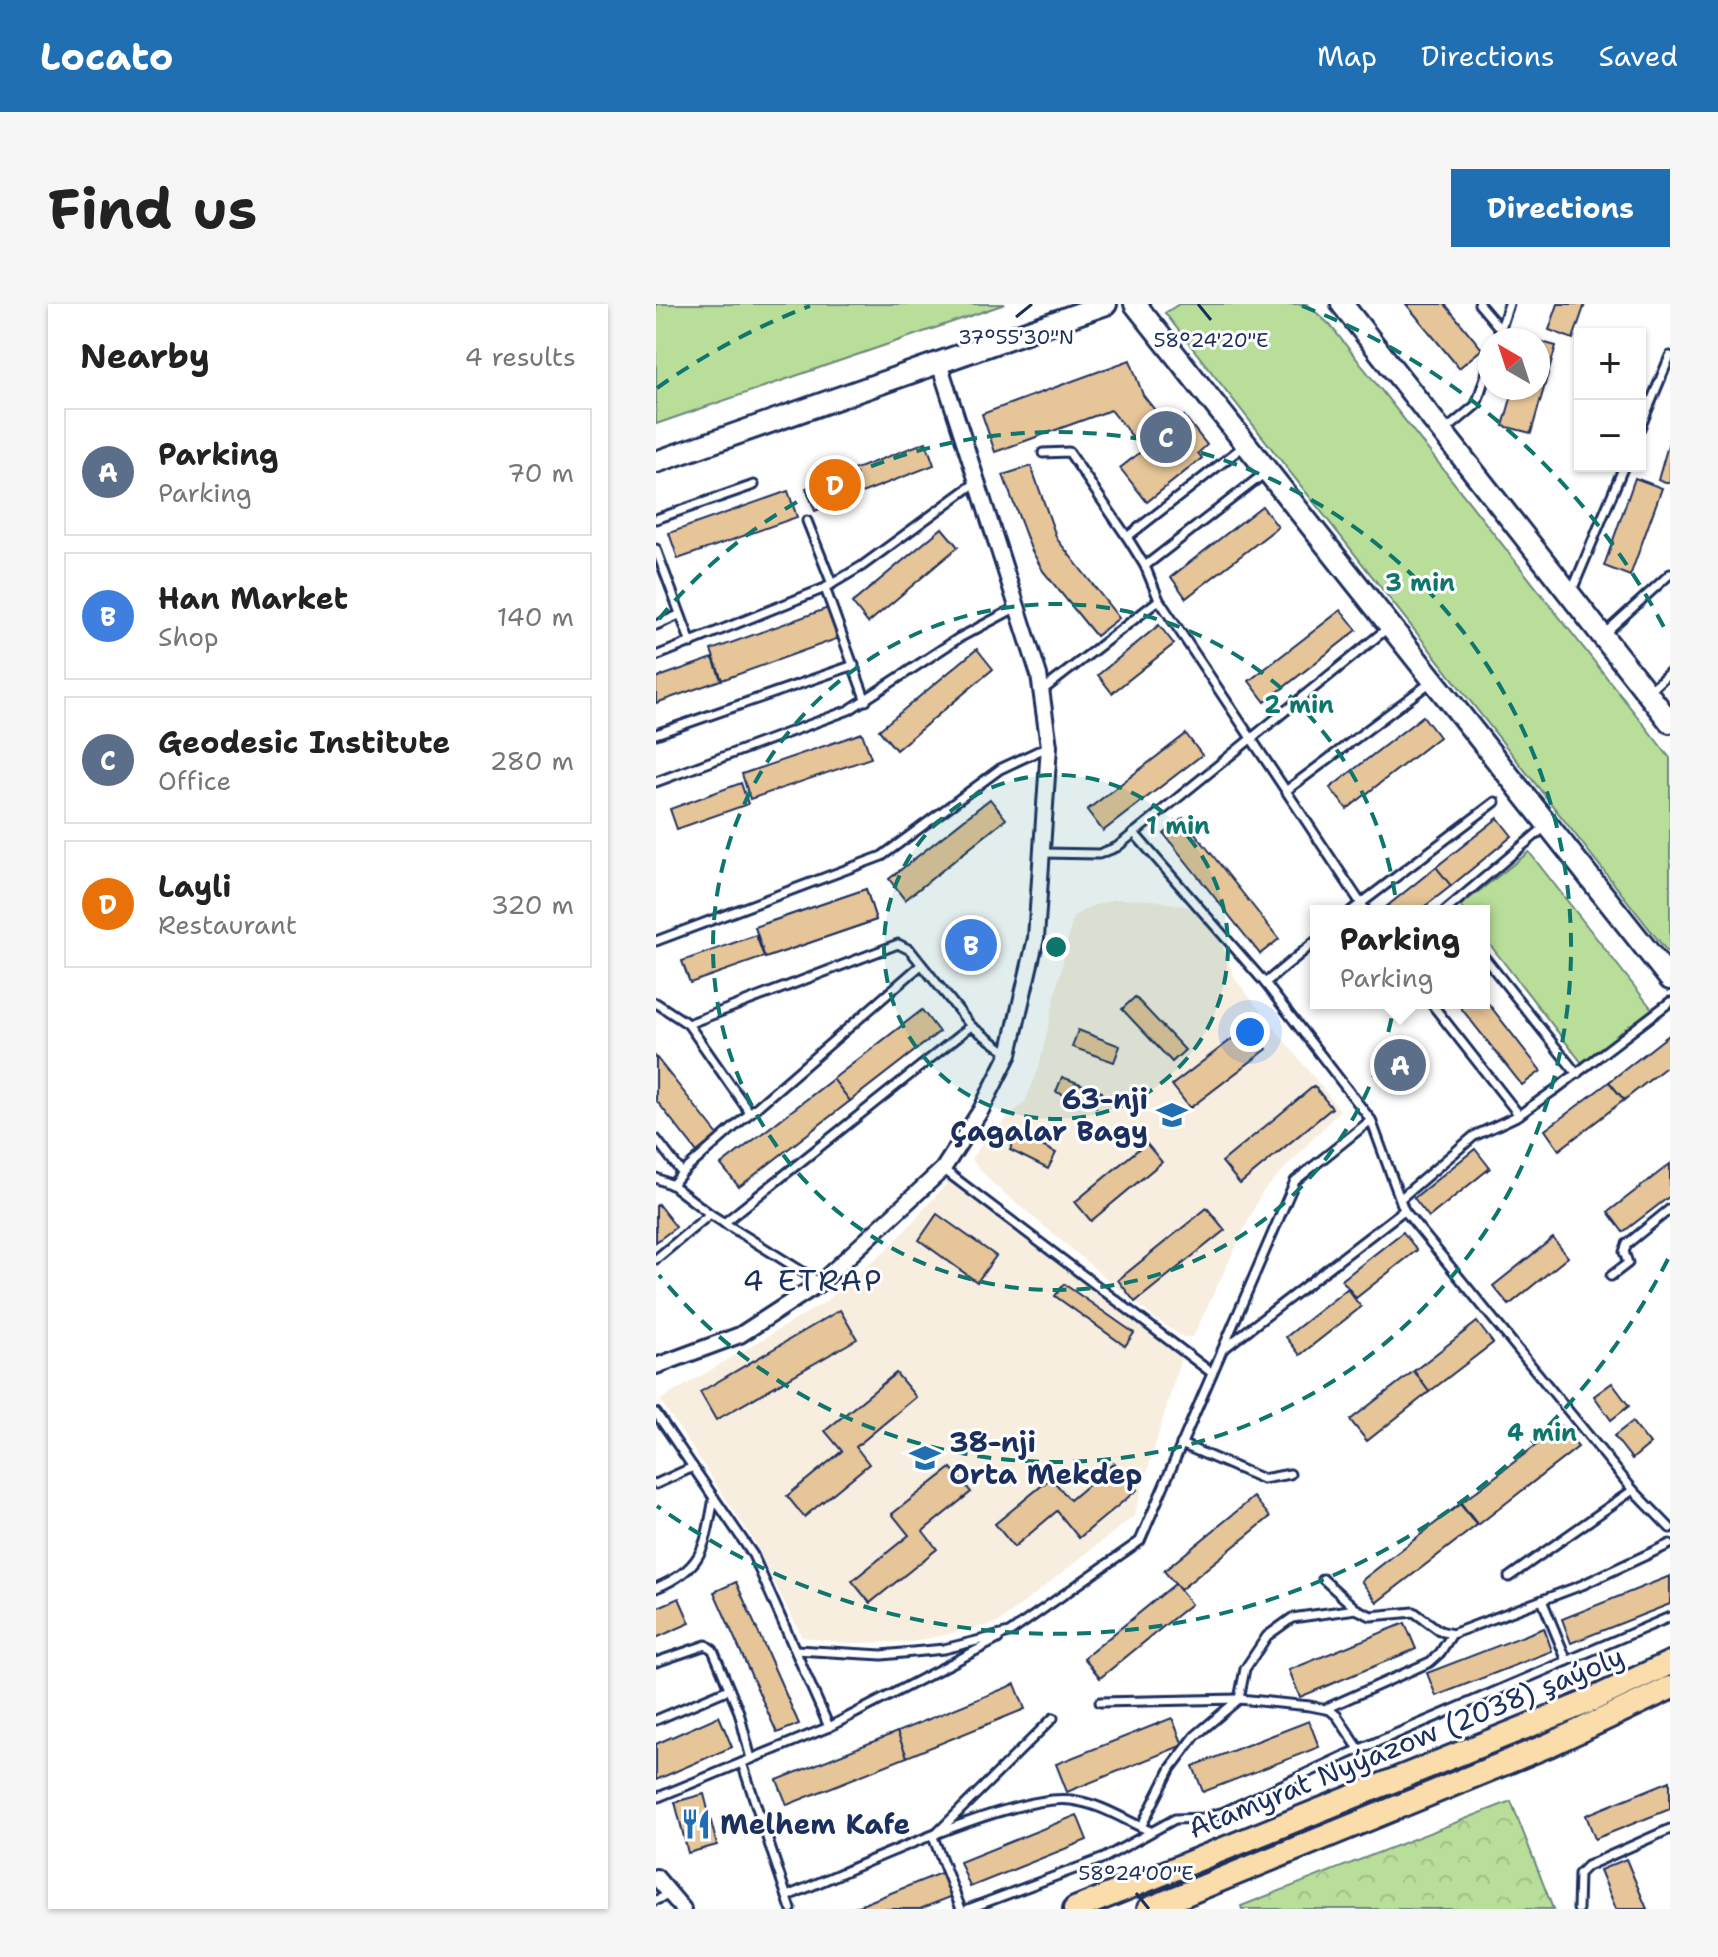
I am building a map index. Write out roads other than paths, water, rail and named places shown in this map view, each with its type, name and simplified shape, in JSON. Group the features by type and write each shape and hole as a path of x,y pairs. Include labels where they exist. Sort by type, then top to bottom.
{"main road":[{"name":"Atamyrat Nyýazow (2038) şaýoly","path":"1075,1909 1585,1703 1670,1663"},
{"name":"Atamyrat Nyýazow (2038) şaýoly","path":"1149,1909 1549,1745 1670,1688"}],"street":[{"path":"656,451 1074,304"},
{"path":"656,462 1106,304"},
{"path":"1135,304 1670,979"},
{"path":"1342,304 1670,722"},
{"path":"656,1366 740,1335 820,1283 943,1169 981,1110 1009,1054 1036,938 1049,746 1043,690 939,363"},
{"path":"656,1877 683,1909"}],"lane":[{"path":"1479,304 1499,328"},
{"path":"1502,328 1509,304"},
{"path":"1646,414 1670,356"},
{"path":"1444,432 1476,405 1478,399"},
{"path":"1127,537 1248,443"},
{"path":"1043,453 1069,452 1145,566 1159,600 1362,905"},
{"path":"1145,566 1269,470"},
{"path":"1571,595 1622,472"},
{"path":"656,656 829,586 978,481"},
{"path":"656,519 754,485"},
{"path":"807,521 866,701"},
{"path":"656,549 691,643"},
{"path":"1603,635 1670,574"},
{"path":"1043,690 1159,600"},
{"path":"656,782 828,719 866,701 959,638 1017,607"},
{"path":"656,625 679,615"},
{"path":"1043,853 1099,854 1134,833 1391,626"},
{"path":"656,734 854,665"},
{"path":"1647,693 1670,672"},
{"path":"1287,790 1432,680"},
{"path":"656,941 882,856 1000,769 1049,746"},
{"path":"1366,905 1495,802"},
{"path":"1452,905 1547,825"},
{"path":"1134,833 1265,983 1371,1120 1404,1210 1633,1490 1670,1528"},
{"path":"688,1024 898,944 910,950 971,1026 1009,1054"},
{"path":"1265,983 1310,946"},
{"path":"672,1185 921,965"},
{"path":"1490,965 1577,1074"},
{"path":"1401,1198 1474,1136 1519,1115 1670,1002"},
{"path":"656,1003 688,1024 750,1113"},
{"path":"1436,1009 1519,1115"},
{"path":"724,1223 971,1026"},
{"path":"656,1798 829,1727 1009,1633 1140,1541 1295,1181 1371,1120"},
{"path":"656,1139 682,1173"},
{"path":"943,1169 1212,1373"},
{"path":"656,1178 672,1185 710,1214 820,1283"},
{"path":"1611,1276 1628,1263 1624,1252 1627,1244 1670,1209"},
{"path":"1224,1349 1404,1210"},
{"path":"656,1259 710,1214"},
{"path":"656,1413 753,1555 829,1727"},
{"path":"1181,1444 1227,1467 1263,1479 1290,1474"},
{"path":"656,1484 693,1467"},
{"path":"1509,1577 1633,1490"},
{"path":"656,1588 683,1576 698,1561 714,1498"},
{"path":"1323,1579 1356,1609 1381,1617 1414,1612 1440,1631 1452,1634 1542,1600 1670,1544"},
{"path":"1542,1600 1567,1661"},
{"path":"1141,1827 1171,1768 1195,1736 1239,1699 1245,1669 1267,1636 1292,1618 1356,1609"},
{"path":"968,1909 1104,1858 1175,1819 1203,1818 1224,1812 1359,1749 1670,1617"},
{"path":"796,1650 882,1655 944,1649 1009,1633"},
{"path":"1325,1709 1430,1662 1452,1634"},
{"path":"656,1662 706,1645 713,1650 751,1759"},
{"path":"656,1720 729,1689"},
{"path":"1100,1702 1239,1699 1325,1709 1337,1716 1359,1749"},
{"path":"933,1837 1053,1718"},
{"path":"742,1763 791,1909"},
{"path":"787,1896 933,1837 1038,1801 1067,1799 1099,1804 1150,1831"},
{"path":"1578,1909 1579,1874 1587,1866 1670,1829"},
{"path":"933,1837 961,1909"},
{"path":"656,1900 672,1894"}],"place":[{"name":"Geodesic Institute","path":"1166,437"},
{"name":"Layli","path":"835,485"},
{"name":"Han Market","path":"971,945"},
{"name":"Parking","path":"1400,1065"},
{"name":"63-nji Çagalar Bagy","path":"1172,1115"},
{"name":"38-nji Orta Mekdep","path":"925,1458"},
{"name":"Melhem Kafe","path":"696,1824"}],"district":[{"name":"4 ETRAP","path":"813,1281"}]}
